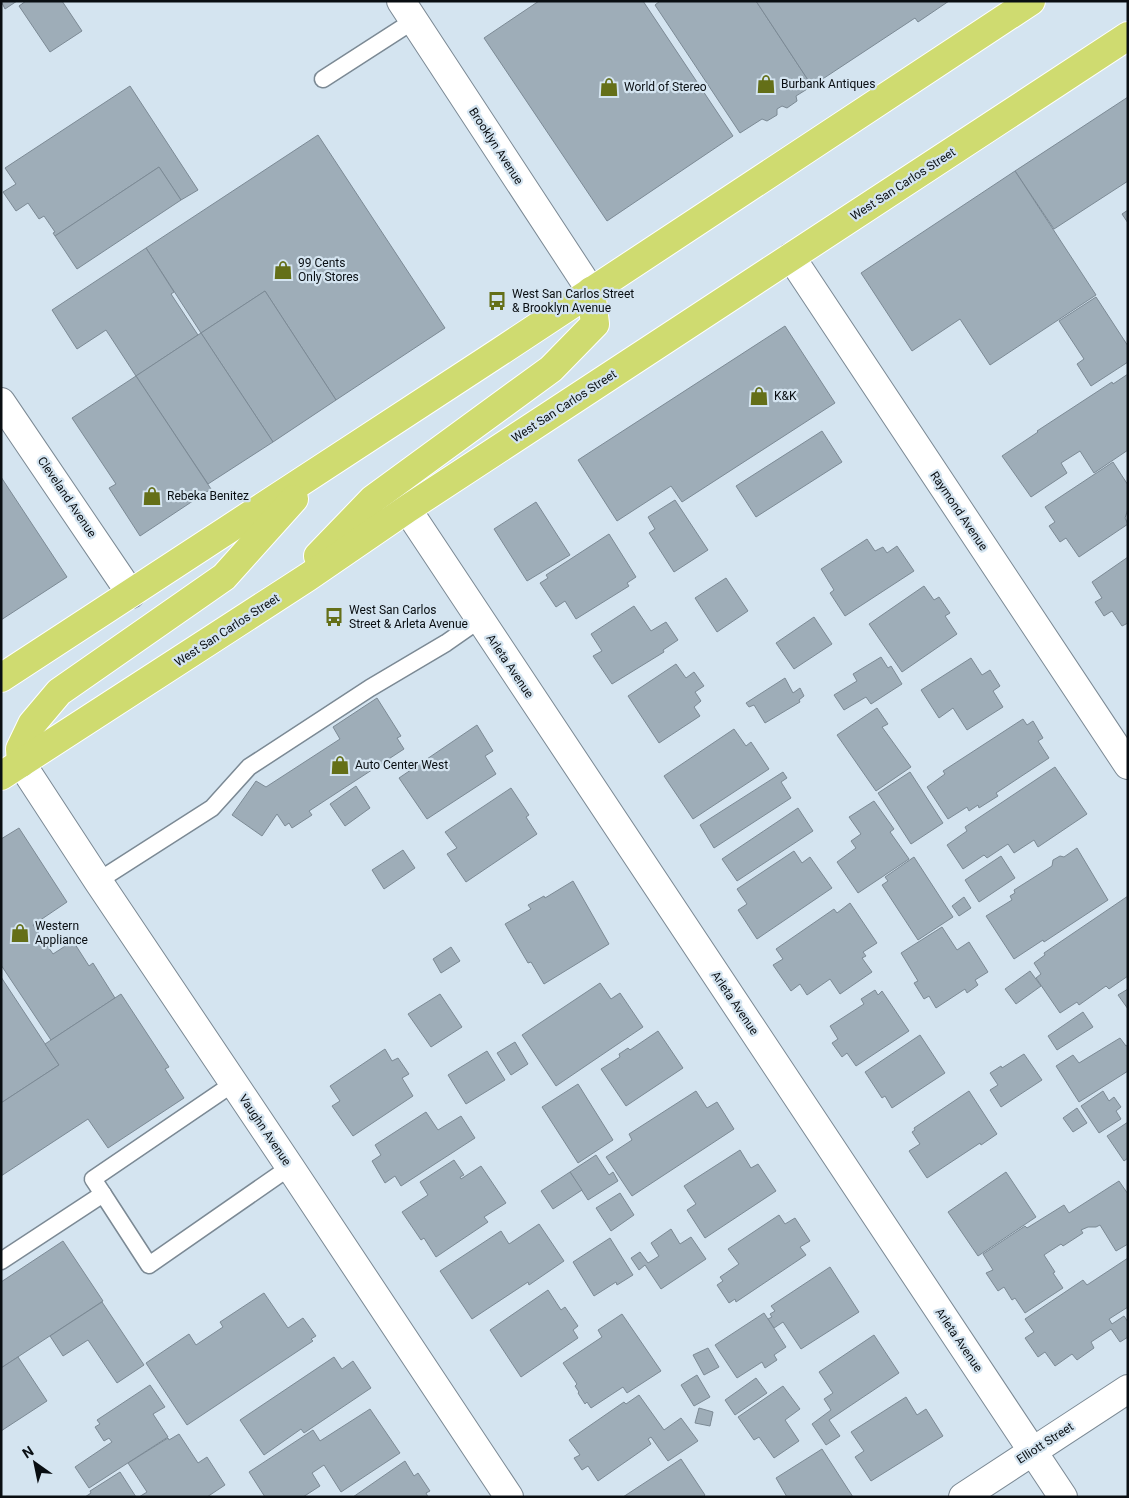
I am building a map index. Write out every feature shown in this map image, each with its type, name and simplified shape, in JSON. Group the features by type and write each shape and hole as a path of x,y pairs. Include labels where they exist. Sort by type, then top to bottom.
{"main road":[{"path":"1,678 520,340 591,291 1031,1"},
{"name":"West San Carlos Street","path":"11,769 281,595 406,509 1128,36"},
{"path":"281,595 372,499 551,369 595,324 591,291"},
{"path":"11,769 32,724 59,692 224,577 318,472"}],"street":[{"name":"Brooklyn Avenue","path":"407,11 591,291"},
{"name":"Raymond Avenue","path":"791,258 1128,765"},
{"name":"Cleveland Avenue","path":"1,402 131,594"},
{"name":"Arleta Avenue","path":"406,509 1062,1497"},
{"name":"Vaughn Avenue","path":"11,769 98,881 509,1497"},
{"name":"Elliott Street","path":"963,1497 1128,1389"}],"lane":[{"path":"323,80 407,11"},
{"path":"98,881 212,808 249,767 370,688 446,643 479,620"},
{"path":"234,1084 93,1179 149,1265 290,1167"},
{"path":"1,1262 103,1194"}],"building":[{"path":"1,1 17,1 5,9"},
{"path":"26,1 62,1 82,31 50,52 19,6"},
{"name":"World of Stereo","path":"539,1 643,1 733,136 607,221 484,38"},
{"path":"660,1 756,1 812,86 796,96 797,101 787,108 782,106 777,109 777,115 767,121 762,119 740,133 655,5"},
{"path":"756,1 949,1 918,22 915,18 812,86"},
{"path":"130,86 198,190 181,200 159,167 55,236 53,233 55,232 44,216 39,219 28,203 16,211 3,192 16,184 5,168"},
{"path":"1128,97 1128,181 1054,229 1015,171"},
{"name":"99 Cents Only Stores","path":"318,135 445,328 336,400 265,291 201,333 146,248"},
{"path":"159,167 181,200 77,269 55,236"},
{"path":"1015,171 1096,295 990,365 960,319 912,351 861,273"},
{"path":"1128,210 1128,223 1122,214"},
{"path":"146,248 174,292 171,294 198,335 136,376 106,330 77,349 52,310"},
{"path":"265,291 336,400 273,442 201,333"},
{"path":"1096,297 1128,346 1128,362 1091,386 1077,364 1084,359 1059,321"},
{"path":"785,326 835,403 682,502 671,486 617,521 578,460"},
{"path":"201,333 273,442 208,484 136,376"},
{"path":"1128,374 1128,450 1094,473 1080,451 1061,463 1067,473 1031,497 1002,456 1112,382 1113,384"},
{"path":"136,376 211,489 140,536 109,488 116,484 72,418"},
{"path":"822,431 842,462 756,517 736,486"},
{"path":"1113,462 1128,485 1128,509 1125,518 1128,524 1079,557 1066,538 1060,542 1049,526 1055,522 1045,507"},
{"path":"1,477 67,577 1,620"},
{"path":"675,500 708,550 674,572 649,533 655,529 648,517"},
{"path":"536,502 570,555 527,581 494,529"},
{"path":"609,534 636,577 627,583 629,586 576,619 565,601 556,607 540,583 548,578 546,575"},
{"path":"867,539 875,551 883,547 887,553 897,546 914,571 845,616 830,593 834,590 821,569"},
{"path":"1128,557 1128,623 1122,626 1112,611 1104,616 1095,602 1102,598 1092,582"},
{"path":"726,578 748,611 717,632 695,598"},
{"path":"924,586 934,600 939,597 950,613 945,616 957,634 902,672 869,624"},
{"path":"634,606 651,631 666,622 678,640 663,650 664,652 612,684 593,656 602,651 591,634"},
{"path":"814,617 832,644 794,669 776,643"},
{"path":"881,657 888,668 891,666 902,684 871,704 866,697 844,710 834,695 857,681 853,674"},
{"path":"971,658 982,675 990,670 1000,686 993,691 1003,707 967,730 953,708 939,718 921,690"},
{"path":"676,664 686,678 694,672 704,686 695,692 701,701 694,707 700,716 659,743 628,696"},
{"path":"785,678 793,693 800,688 804,696 799,700 800,702 765,723 754,705 749,707 746,703"},
{"name":"Auto Center West","path":"377,698 401,736 397,738 404,749 309,811 312,815 292,828 289,823 285,826 277,814 262,836 232,815 256,781 266,787 340,739 333,727"},
{"path":"877,708 888,724 882,727 911,767 876,791 837,735"},
{"path":"1023,719 1027,725 1033,721 1043,738 1038,741 1049,758 996,793 998,796 979,808 978,805 969,811 967,807 948,819 927,787 945,774 943,771"},
{"path":"477,725 493,751 485,756 496,774 427,819 399,778"},
{"path":"734,729 746,746 751,742 769,769 693,819 664,776"},
{"path":"1055,767 1087,814 1038,847 1034,840 1014,853 1008,844 987,858 984,855 963,869 947,845 967,831 965,827"},
{"path":"783,772 787,778 781,782 791,798 714,848 700,825"},
{"path":"910,772 943,823 911,844 878,793"},
{"path":"356,786 370,808 345,826 330,804"},
{"path":"511,788 529,815 526,817 537,834 466,882 447,854 457,848 445,832"},
{"path":"874,801 894,829 890,832 909,859 858,893 837,862 856,848 851,841 861,834 849,817"},
{"path":"798,808 813,831 737,881 722,859"},
{"name":"Western Appliance","path":"19,828 67,902 33,925 53,954 73,941 89,966 93,963 115,998 51,1040 1,965 1,839"},
{"path":"1077,848 1108,900 1044,942 1043,940 1014,959 986,916 1012,900 1010,896 1015,893 1014,890 1052,866 1053,860 1060,856 1064,857"},
{"path":"403,850 415,868 384,889 372,870"},
{"path":"794,851 802,863 810,857 832,888 757,939 738,910 747,904 737,889"},
{"path":"1001,856 1015,878 979,902 965,880"},
{"path":"914,857 953,917 918,940 882,885 888,881 885,877"},
{"path":"573,881 609,944 544,984 531,962 528,963 505,924 531,909 528,905 544,896 545,898"},
{"path":"1128,896 1128,976 1109,989 1106,986 1079,1005 1077,1002 1060,1013 1036,978 1041,974 1034,963 1045,955 1044,953"},
{"path":"964,897 971,908 959,916 952,906"},
{"path":"850,903 877,943 863,952 866,956 862,958 872,972 840,994 830,979 807,995 800,984 791,991 773,965 783,959 776,949 834,909 837,913"},
{"path":"942,927 957,950 969,942 988,972 975,980 978,985 967,993 965,989 936,1008 929,996 924,999 914,983 918,981 901,953"},
{"path":"451,947 460,961 441,973 433,959"},
{"path":"1030,971 1041,986 1016,1004 1005,989"},
{"path":"1,977 59,1065 1,1103"},
{"path":"600,983 611,999 620,993 643,1027 556,1086 522,1035"},
{"path":"1128,989 1128,1009 1118,995"},
{"path":"875,990 878,995 882,991 909,1031 856,1066 847,1053 842,1057 832,1043 838,1039 830,1026 864,1004 861,999"},
{"path":"121,994 169,1067 165,1069 184,1098 108,1148 88,1119 1,1176 1,1103 59,1065 45,1044"},
{"path":"440,994 462,1027 431,1047 408,1014"},
{"path":"1083,1012 1093,1027 1057,1050 1048,1036"},
{"path":"658,1031 683,1068 626,1106 601,1069 620,1057 619,1054 628,1048 630,1050"},
{"path":"920,1035 945,1073 892,1108 885,1096 882,1098 865,1072"},
{"path":"1120,1038 1126,1046 1128,1045 1128,1071 1079,1102 1056,1066 1073,1055 1079,1063"},
{"path":"515,1042 528,1064 511,1075 497,1053"},
{"path":"385,1049 392,1061 398,1058 409,1074 402,1078 413,1096 353,1136 332,1106 340,1101 330,1086"},
{"path":"487,1051 505,1080 466,1104 448,1075"},
{"path":"1024,1054 1042,1080 1001,1107 990,1090 998,1085 990,1073"},
{"path":"578,1084 613,1140 578,1163 542,1107"},
{"path":"696,1091 707,1108 717,1102 734,1129 632,1196 606,1157 632,1140 629,1134"},
{"path":"969,1091 997,1134 927,1178 909,1151 920,1144 912,1132 915,1130 914,1128"},
{"path":"1103,1091 1109,1101 1114,1097 1121,1107 1116,1111 1121,1119 1099,1133 1081,1106"},
{"path":"1077,1108 1087,1123 1073,1132 1063,1118"},
{"path":"426,1112 438,1130 461,1116 475,1138 401,1186 395,1176 385,1183 372,1161 381,1155 375,1145"},
{"path":"1128,1122 1128,1158 1124,1161 1107,1136"},
{"path":"740,1150 751,1168 758,1164 776,1191 705,1238 687,1210 696,1204 684,1186"},
{"path":"596,1155 609,1175 613,1172 618,1181 588,1200 570,1172"},
{"path":"454,1160 464,1175 460,1177 461,1179 481,1166 506,1203 484,1217 488,1222 436,1257 424,1238 421,1240 402,1212 428,1195 420,1182"},
{"path":"570,1172 582,1190 553,1209 541,1191"},
{"path":"1006,1172 1036,1217 978,1256 948,1212"},
{"path":"1119,1181 1128,1194 1128,1244 1116,1251 1100,1225 1081,1230 1083,1233 1044,1255 1063,1288 1025,1313 1015,1298 1012,1300 1004,1287 998,1291 986,1273 993,1270 983,1254 1025,1226 1027,1228 1064,1205 1069,1213"},
{"path":"620,1193 634,1215 611,1231 596,1208"},
{"path":"779,1215 785,1224 795,1218 810,1241 800,1247 806,1255 736,1302 735,1299 729,1303 717,1285 723,1281 720,1277 739,1264 728,1249"},
{"path":"539,1224 564,1261 529,1285 528,1282 472,1319 440,1271 501,1231 509,1244"},
{"path":"671,1229 680,1244 691,1237 706,1259 661,1289 645,1265 639,1270 631,1258 640,1252 648,1263 659,1256 651,1243"},
{"path":"610,1238 633,1275 617,1285 616,1282 594,1296 573,1262"},
{"path":"63,1241 103,1301 1,1368 1,1282"},
{"path":"1128,1258 1128,1307 1109,1319 1112,1324 1124,1316 1128,1322 1128,1337 1120,1342 1111,1329 1091,1342 1094,1348 1077,1360 1072,1354 1055,1366 1045,1352 1038,1357 1025,1338 1034,1332 1025,1319 1083,1280 1087,1285"},
{"path":"830,1267 859,1312 801,1349 783,1322 774,1328 768,1319 772,1317 770,1314 775,1311 771,1306"},
{"path":"548,1290 561,1310 565,1307 578,1326 573,1330 578,1338 521,1377 490,1330"},
{"path":"264,1293 288,1328 303,1318 316,1336 311,1339 313,1341 187,1425 146,1363 189,1334 196,1345 223,1327 220,1322"},
{"path":"102,1302 144,1365 117,1383 88,1340 63,1356 50,1336"},
{"path":"764,1313 786,1347 774,1355 777,1360 765,1368 762,1362 737,1378 715,1345"},
{"path":"622,1314 661,1371 627,1393 623,1387 591,1408 587,1402 585,1404 578,1393 575,1386 577,1384 563,1363 602,1337 598,1330"},
{"path":"874,1335 899,1373 829,1420 840,1436 826,1445 812,1424 831,1410 824,1399 833,1393 819,1372"},
{"path":"708,1348 719,1367 704,1375 693,1355"},
{"path":"18,1357 47,1401 1,1431 1,1368"},
{"path":"334,1357 342,1369 353,1361 371,1388 304,1433 301,1429 264,1455 240,1420"},
{"path":"697,1375 710,1397 694,1406 681,1385"},
{"path":"756,1378 767,1393 735,1415 725,1400"},
{"path":"150,1385 165,1407 153,1414 168,1437 89,1488 75,1467 112,1442 109,1438 104,1441 95,1427 100,1424 97,1420"},
{"path":"783,1386 800,1409 785,1420 799,1441 774,1458 759,1437 754,1440 738,1417"},
{"path":"639,1395 664,1430 681,1418 698,1441 668,1461 651,1437 648,1439 651,1444 598,1481 588,1466 582,1470 574,1458 580,1455 569,1440 624,1402 626,1404"},
{"path":"906,1397 917,1415 926,1409 943,1436 871,1481 855,1457 864,1451 851,1432"},
{"path":"699,1408 713,1412 710,1426 695,1423"},
{"path":"370,1409 400,1453 341,1492 324,1465 312,1473 320,1486 303,1497 265,1497 249,1472 313,1430 320,1441"},
{"path":"179,1434 198,1463 207,1457 225,1485 207,1497 139,1497 147,1492 128,1463 168,1438 169,1440"},
{"path":"822,1449 853,1497 787,1497 776,1478"},
{"path":"681,1459 705,1495 703,1497 623,1497"},
{"path":"405,1461 414,1476 418,1473 430,1491 426,1493 428,1497 353,1497"},
{"path":"120,1472 136,1497 85,1497 91,1493 90,1491"}],"place":[{"name":"Burbank Antiques","path":"766,84"},
{"name":"World of Stereo","path":"609,87"},
{"name":"99 Cents Only Stores","path":"283,270"},
{"name":"West San Carlos Street & Brooklyn Avenue","path":"497,301"},
{"name":"K&K","path":"759,396"},
{"name":"Rebeka Benitez","path":"152,496"},
{"name":"West San Carlos Street & Arleta Avenue","path":"334,617"},
{"name":"Auto Center West","path":"340,765"},
{"name":"Western Appliance","path":"20,933"}]}
